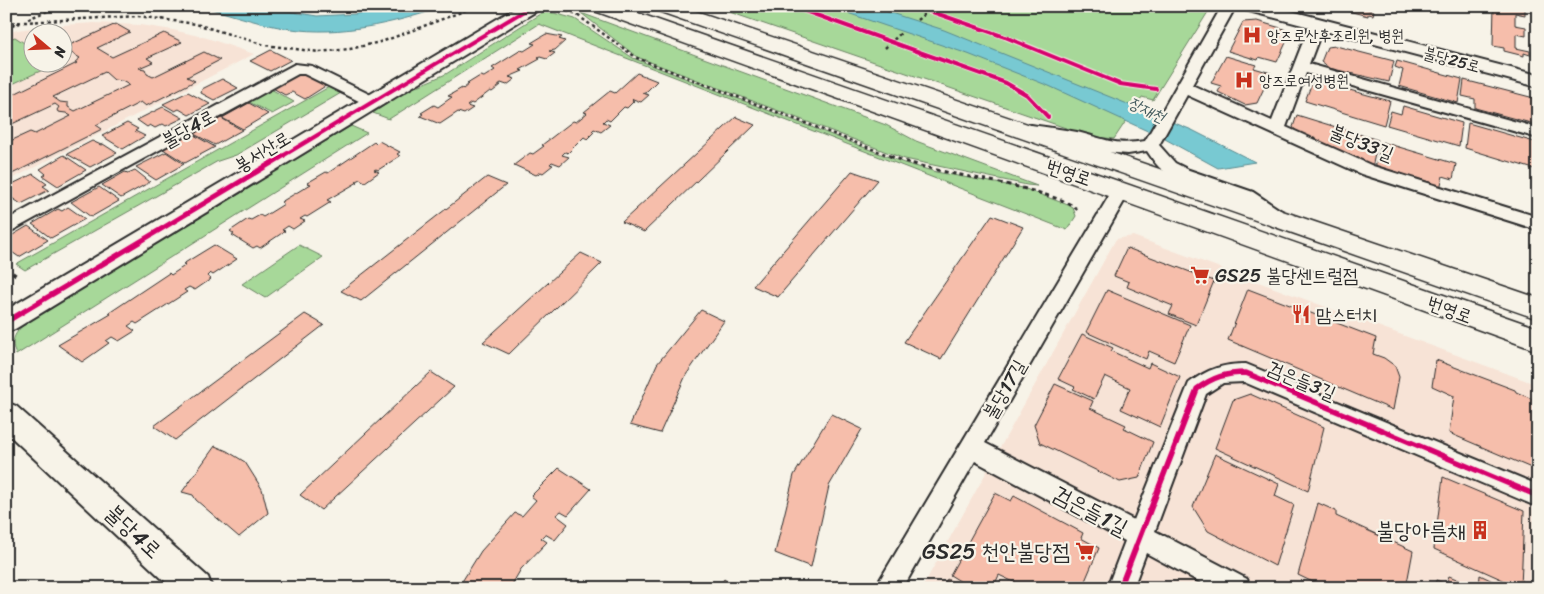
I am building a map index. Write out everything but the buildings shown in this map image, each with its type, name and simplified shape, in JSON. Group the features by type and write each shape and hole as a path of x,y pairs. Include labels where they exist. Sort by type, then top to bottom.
{"main road":[{"name":"번영로","path":"598,6 1538,340"},
{"name":"번영로","path":"662,6 1538,309"}],"street":[{"name":"봉서산로","path":"6,322 366,98 508,6"},
{"name":"봉서산로","path":"6,304 366,98 532,6"},
{"path":"1151,145 1229,6"},
{"name":"불당25로","path":"1251,6 1538,81"},
{"path":"1278,128 1317,24"},
{"path":"1302,67 1538,133"},
{"name":"불당4로","path":"6,228 295,69 308,68 366,98"},
{"name":"불당33길","path":"1183,87 1278,128 1367,170 1538,224"},
{"path":"1021,129 1075,137 1105,147 1128,149 1151,145"},
{"path":"1151,145 1160,158 1170,167 1183,174 1247,196 1282,219"},
{"name":"불당17길","path":"888,588 1121,191"},
{"name":"검은들3길","path":"1120,588 1197,389 1211,378 1222,373 1246,373 1538,496"},
{"name":"불당4로","path":"6,414 196,588"},
{"name":"검은들1길","path":"971,446 1238,588"}],"path":[{"path":"6,28 59,6"},
{"path":"300,6 314,6"},
{"path":"6,23 138,16 196,24 265,44 319,52 350,49 384,41 476,6"},
{"path":"917,20 934,6"},
{"path":"922,8 937,14"},
{"path":"561,9 577,15 637,58 901,160 934,169 1025,187 1068,203 1078,210"},
{"path":"885,48 902,32"},
{"path":"884,38 902,44"},
{"path":"6,268 17,276"}],"shaded area":[{"path":"94,23 140,25 173,30 207,38 254,54 6,182 6,34 22,29 22,72 72,72 72,24"},
{"path":"1133,236 1538,385 1538,588 922,588 1116,239"}],"green space":[{"path":"712,6 1203,6 1208,12 1153,100 1142,97 1114,139 1089,136"},
{"path":"543,12 575,19 633,58 904,163 936,172 1023,188 1068,205 1073,208 1076,216 1067,230 539,24 389,119 373,113 408,90 446,74"},
{"path":"581,13 886,125 916,141 1037,186 905,159 637,57"},
{"path":"15,37 22,42 22,72 38,72 6,87 6,40"},
{"path":"329,87 341,93 236,155 218,161 25,270 16,264"},
{"path":"269,88 294,102 272,114 247,101"},
{"path":"351,126 367,133 16,355 13,342 17,332 23,325"},
{"path":"299,245 323,257 265,298 242,284"}],"water":[{"path":"199,6 257,6 317,16 356,14 385,6 447,6 375,26 319,31 274,26"},
{"path":"827,6 869,6 944,30 1192,130 1255,162 1218,168 1165,139 1049,86 968,54"}],"cycle path":[{"path":"6,322 532,6"},
{"path":"791,6 1006,83 1027,95 1048,117"},
{"path":"915,6 1005,37 1120,84 1156,89"},
{"path":"1120,588 1197,389 1220,375 1246,373 1538,496"}],"place":[{"name":"앙즈로산후조리원, 병원","path":"1252,35"},
{"name":"앙즈로여성병원","path":"1244,80"},
{"name":"GS25 불당센트럴점","path":"1200,275"},
{"name":"맘스터치","path":"1301,314"},
{"name":"불당아름채","path":"1480,530"},
{"name":"GS25 천안불당점","path":"1085,551"}],"water label":[{"name":"장재천","path":"1147,109"}]}
